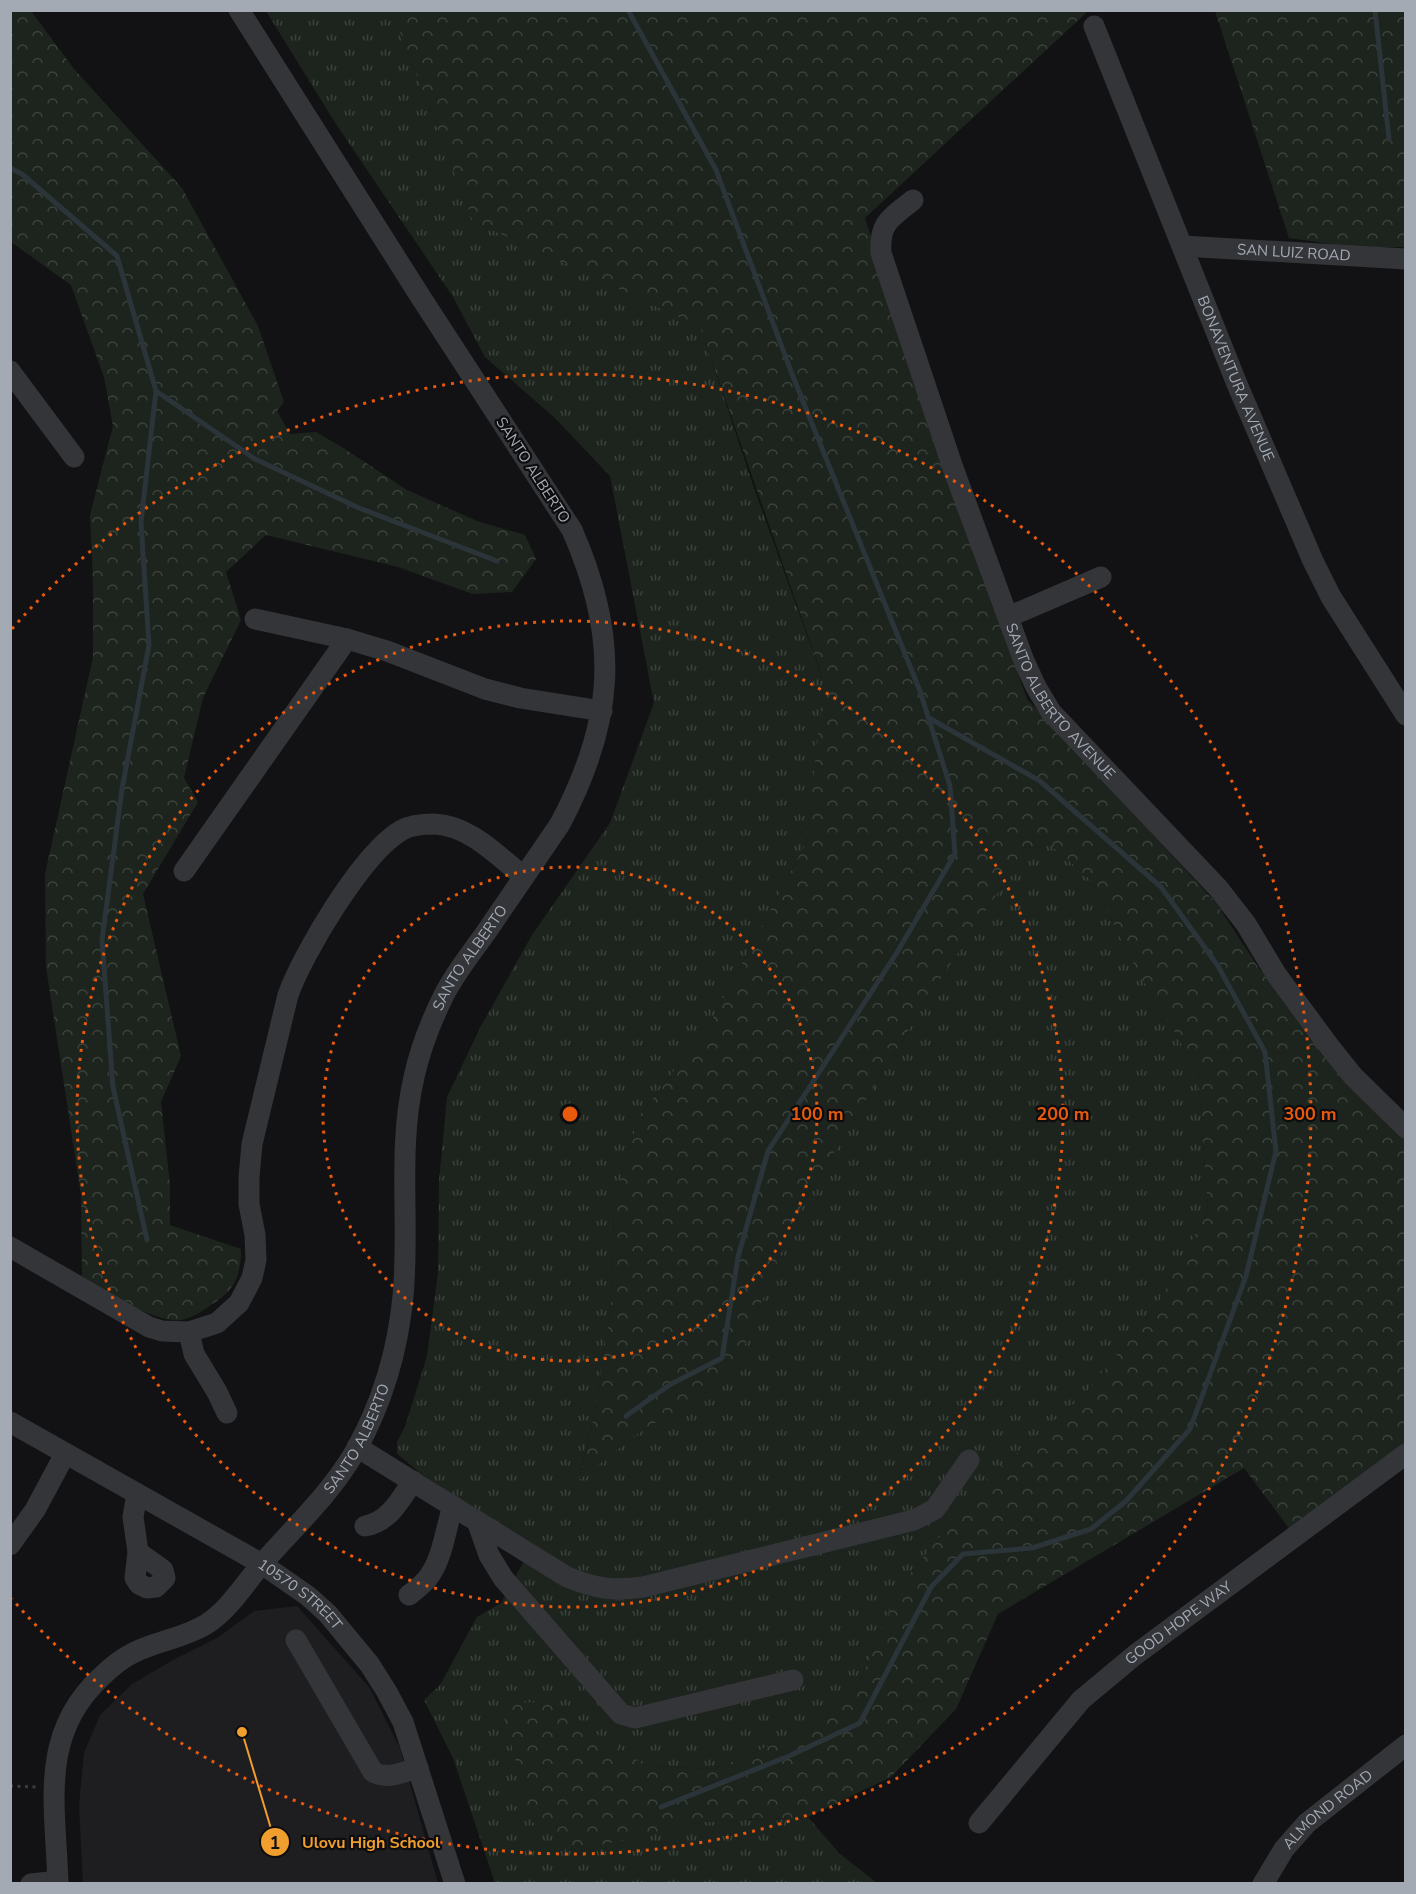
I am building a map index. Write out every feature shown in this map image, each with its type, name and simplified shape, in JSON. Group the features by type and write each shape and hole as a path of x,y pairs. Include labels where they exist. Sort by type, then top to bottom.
{"street":[{"name":"SANTO ALBERTO","path":"58,1882 53,1787 58,1746 64,1728 86,1690 135,1652 190,1633 208,1623 232,1601 262,1564 325,1495 357,1447 382,1392 399,1331 404,1294 404,1135 414,1074 445,994 560,824 583,776 602,711 605,646 601,614 586,563 572,530 420,296 239,10"},
{"name":"BONAVENTURA AVENUE","path":"1094,26 1256,431 1313,561 1330,597 1406,715"},
{"name":"SANTO ALBERTO AVENUE","path":"913,200 887,222 880,237 881,253 953,468 1036,687 1051,712 1218,888 1246,924 1295,1001 1335,1054 1353,1076 1406,1128"},
{"name":"SAN LUIZ ROAD","path":"1183,246 1406,259"},
{"path":"10,371 75,457"},
{"path":"1008,617 1101,577"},
{"path":"255,620 347,639 387,651 485,689 520,698 602,711"},
{"path":"184,871 347,639"},
{"path":"10,1247 149,1327 162,1331 189,1332 217,1323 239,1303 252,1278 256,1260 255,1235 249,1204 252,1144 272,1053 295,974 356,877 381,847 403,830 435,824 455,829 481,842 524,877"},
{"path":"189,1332 194,1354 227,1413"},
{"name":"10570 STREET","path":"10,1422 262,1564 308,1596 328,1614 370,1665 403,1722 455,1884"},
{"path":"357,1447 567,1576 589,1585 612,1590 643,1587 914,1520 935,1509 969,1460"},
{"path":"10,1545 40,1502 65,1454"},
{"name":"GOOD HOPE WAY","path":"979,1823 1081,1700 1093,1689 1135,1655 1406,1454"},
{"path":"365,1526 377,1524 386,1517 413,1481"},
{"path":"137,1494 133,1517 138,1552"},
{"path":"409,1595 432,1574 453,1506"},
{"path":"477,1521 489,1555 503,1578 621,1714 635,1718 793,1680"},
{"path":"296,1640 373,1772 381,1776 392,1776 418,1768"},
{"name":"ALMOND ROAD","path":"1263,1884 1284,1849 1307,1823 1403,1750"},
{"path":"31,1884 58,1882"}],"path":[{"path":"10,1786 53,1787"}],"shaded area":[{"path":"297,1606 369,1687 400,1748 438,1883 83,1884 79,1805 84,1753 100,1715 132,1684 217,1638 254,1611"}],"green space":[{"path":"11,11 31,11 74,69 182,188 258,326 284,402 277,411 290,434 316,432 407,490 477,521 525,535 536,559 512,592 473,594 398,567 266,535 226,572 241,620 203,698 184,778 198,802 143,894 181,1056 161,1102 170,1185 170,1225 241,1249 239,1272 224,1296 200,1312 180,1320 170,1320 144,1312 82,1279 81,1195 46,967 45,874 93,657 90,515 113,426 104,377 71,285 11,242"},
{"path":"266,11 388,11 401,34 473,221 700,326 754,488 826,688 806,843 707,1029 639,1116 614,1202 612,1296 597,1403 579,1479 640,1432 732,1377 795,1217 930,995 1000,889 1024,848 1051,845 1091,880 1134,965 1198,1071 1208,1211 1157,1305 1085,1394 988,1478 900,1586 856,1690 816,1727 714,1769 646,1766 547,1702 580,1849 700,1822 808,1817 839,1853 877,1883 495,1883 453,1758 424,1700 440,1685 477,1617 501,1603 532,1546 423,1475 397,1454 397,1442 405,1427 427,1356 438,1273 439,1181 447,1097 481,1026 532,935 610,823 654,703 610,476 555,418 485,357 453,297 336,124"},
{"path":"388,11 1091,11 1087,12 865,218 971,539 1027,699 1216,903 1258,967 1313,1040 1405,1137 1405,1444 1291,1531 1244,1468 998,1614 956,1709 891,1777 808,1817 700,1822 580,1850 532,1822 500,1703 547,1702 646,1766 714,1769 816,1727 856,1690 900,1586 988,1478 1085,1394 1157,1305 1208,1211 1198,1071 1134,965 1091,880 1051,845 1024,848 1000,889 930,995 795,1217 732,1377 640,1432 579,1480 597,1403 612,1296 614,1202 639,1116 707,1029 806,843 824,682 700,327 473,221 401,34"},
{"path":"1215,11 1405,11 1405,247 1352,247 1289,238"}],"waterway":[{"path":"626,1416 671,1384 722,1358 738,1257 768,1151 896,954 955,854 950,786 920,691 792,374 716,170 628,10"},
{"path":"1375,10 1389,139"},
{"path":"10,168 22,174 117,256 156,391 141,522 149,645 122,789 102,940 113,1087 147,1240"},
{"path":"156,391 255,459 359,508 497,561"},
{"path":"661,1807 789,1756 860,1723 931,1587 963,1554 1032,1548 1091,1529 1126,1501 1190,1429 1246,1276 1276,1151 1265,1052 1218,966 1161,887 1040,781 929,718"}],"place":[{"name":"Ulovu High School","path":"242,1732"}]}
